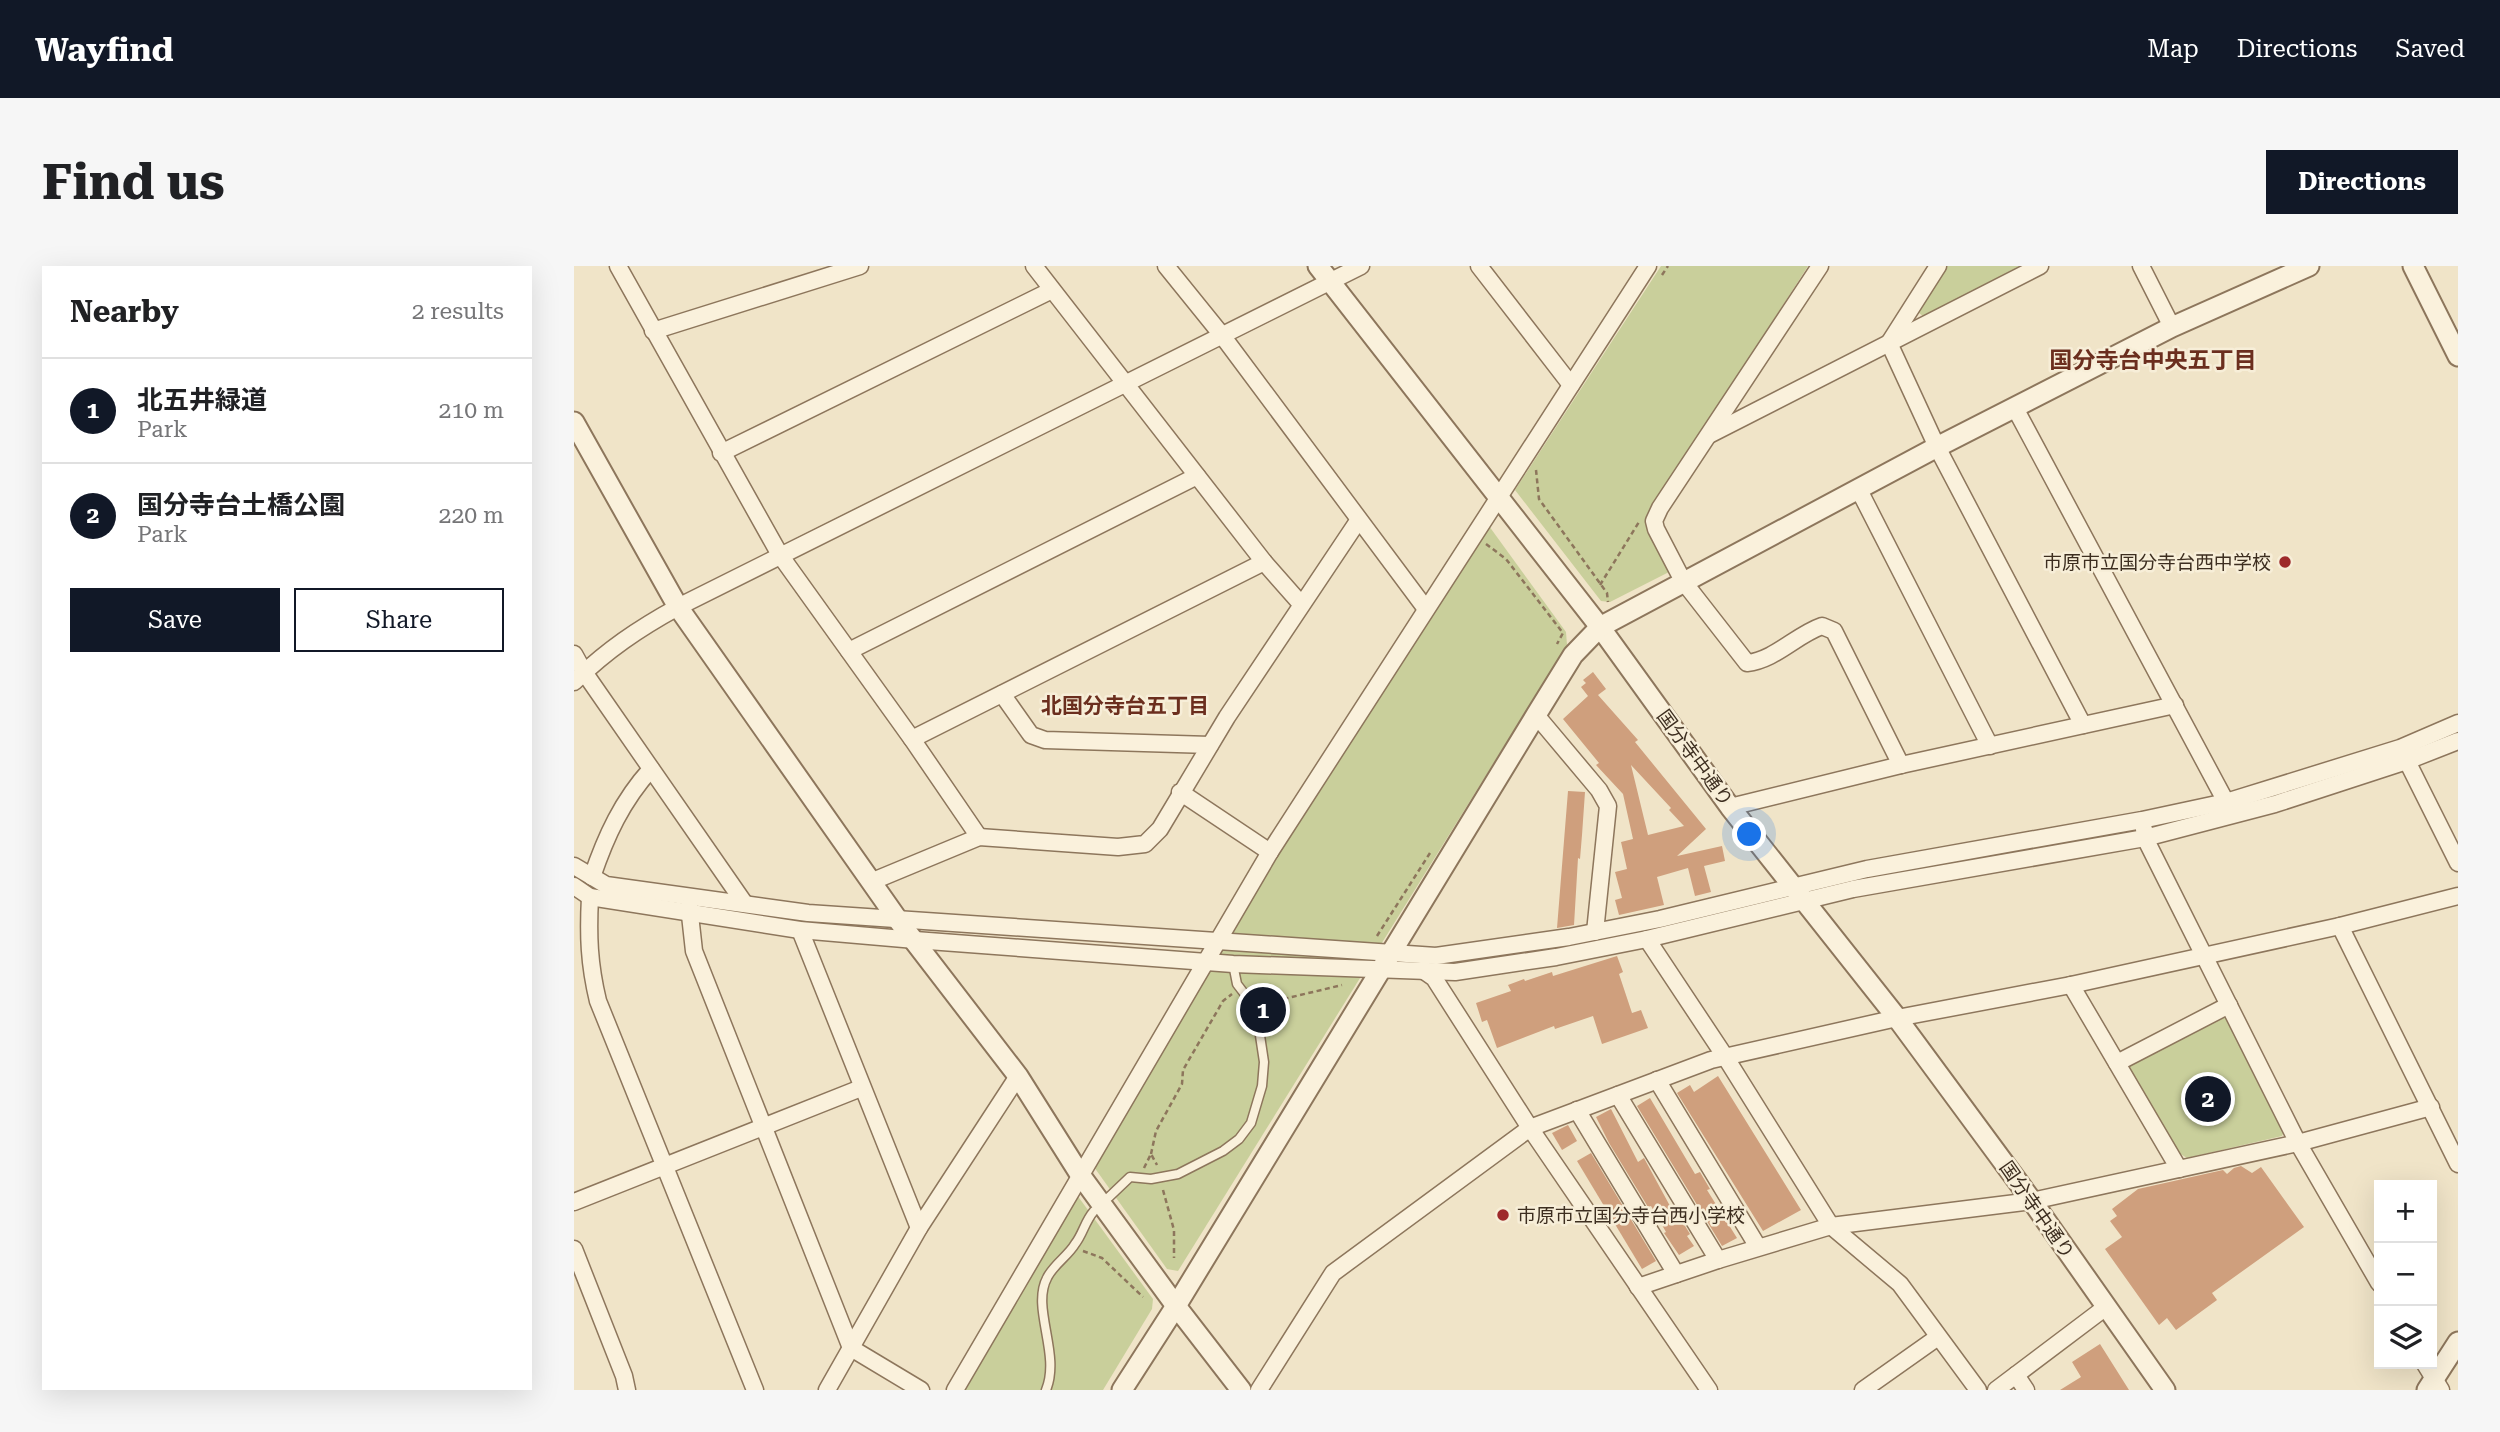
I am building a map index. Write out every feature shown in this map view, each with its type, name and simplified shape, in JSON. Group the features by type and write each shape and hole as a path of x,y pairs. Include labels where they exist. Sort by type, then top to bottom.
{"street":[{"path":"618,266 780,555 979,837"},
{"path":"653,331 860,266"},
{"path":"1034,266 1264,562 1301,604"},
{"path":"1166,266 1221,334 1426,609"},
{"path":"579,677 604,653 638,629 678,607 1221,334 1324,273 1361,266"},
{"path":"1479,266 1570,385"},
{"path":"955,1390 1270,852 1648,266"},
{"path":"1820,266 1654,521 1684,581 1747,663 1760,661 1811,630 1822,626 1834,631 1901,765"},
{"path":"1889,343 1938,266"},
{"path":"1709,435 2040,266"},
{"path":"2141,266 2172,327"},
{"path":"1122,1390 1176,1307 1573,655 1600,626 1937,447 2172,327 2309,266"},
{"path":"2413,266 2453,334 2458,356"},
{"name":"国分寺中通り","path":"1324,273 1600,626 1730,807 1897,1018 2032,1201 2165,1390"},
{"path":"721,453 1052,290"},
{"path":"1889,343 1937,447 2084,725"},
{"path":"2015,408 2226,802"},
{"path":"574,422 678,607 898,920 1017,1076 1081,1176 1176,1307 1241,1390"},
{"path":"849,651 1197,476"},
{"path":"1859,490 1990,746"},
{"path":"873,881 979,837 1118,847 1146,844 1160,829 1210,745 1358,521"},
{"path":"912,739 1264,562"},
{"path":"574,654 579,677 651,769 745,904"},
{"path":"1002,694 1031,735 1045,740 1210,745"},
{"path":"1730,807 1901,765 2175,705"},
{"path":"1536,715 1599,790 1608,806 1595,932"},
{"path":"574,866 606,885 807,913 1436,956 1595,932 1798,893 1866,886 2146,838 2262,807 2403,754 2458,723"},
{"path":"574,886 590,897 800,930 1233,964 1455,972 1556,957 1647,939 1867,869 2142,820 2226,802 2458,741"},
{"path":"2403,754 2458,863"},
{"path":"592,877 614,820 633,789 651,769"},
{"path":"1180,792 1270,852"},
{"path":"2142,820 2146,838 2202,954 2298,1143 2374,1274"},
{"path":"690,896 688,914 694,951 851,1348 921,1390"},
{"path":"1259,1390 1333,1273 1530,1128 1711,1060 1897,1018 2071,985 2202,954 2340,926 2458,896"},
{"path":"590,897 590,970 598,1001 755,1390"},
{"path":"2340,926 2458,1164"},
{"path":"800,930 919,1228"},
{"path":"1647,939 1726,1058 1831,1226 1900,1284 1978,1390"},
{"path":"1424,971 1434,978 1530,1128 1709,1390"},
{"path":"2071,985 2179,1169"},
{"path":"2117,1063 2229,1005"},
{"path":"827,1390 919,1228 1017,1076"},
{"path":"1657,1080 1758,1247"},
{"path":"574,1202 861,1088"},
{"path":"1618,1095 1718,1260"},
{"path":"1638,1287 1831,1226 2032,1201 2298,1143 2431,1107"},
{"path":"1577,1110 1676,1273"},
{"path":"574,1249 624,1376 626,1390"},
{"path":"1996,1390 2106,1307"},
{"path":"1863,1390 1938,1338"},
{"path":"2432,1381 2458,1342"},
{"path":"2016,1375 2026,1390"}],"lane":[{"path":"1109,1196 1130,1177 1151,1180 1178,1174 1223,1151 1239,1139 1251,1123 1262,1086 1264,1062 1254,1006 1237,984 1233,964"},
{"path":"1046,1390 1052,1361 1043,1303 1046,1278 1073,1247 1088,1217 1094,1211"}],"path":[{"path":"1536,470 1539,499 1606,593 1609,605"},
{"path":"1475,536 1506,559 1563,634"},
{"path":"1254,1006 1344,984"},
{"path":"1139,1177 1151,1154 1156,1131 1182,1084 1183,1070 1223,1001 1241,988"},
{"path":"1151,1154 1174,1230 1174,1258"},
{"path":"1073,1247 1102,1258 1143,1297"}],"green space":[{"path":"1661,266 1808,266 1645,521 1669,572 1610,602 1601,601 1515,490"},
{"path":"1947,266 2022,266 1925,318 1918,312"},
{"path":"1489,526 1566,632 1567,645 1178,1271 1167,1269 1094,1167 1277,854"},
{"path":"2221,1015 2227,1016 2285,1130 2282,1136 2187,1158 2179,1153 2128,1068 2130,1061"},
{"path":"1077,1195 1153,1299 1152,1309 1103,1390 963,1390"}],"building":[{"path":"1593,672 1606,689 1598,695 1638,740 1635,742 1706,829 1677,856 1722,846 1725,861 1704,866 1711,892 1695,896 1688,868 1657,877 1664,905 1619,915 1615,900 1622,898 1615,872 1627,869 1621,842 1633,839 1623,794 1596,765 1599,763 1563,719 1588,696 1581,687 1586,683 1583,680","holes":["1631,765 1671,808 1669,810 1684,826 1648,835"]},
{"path":"1568,791 1585,792 1582,835 1574,925 1557,928"},
{"path":"1617,956 1623,972 1619,974 1632,1013 1641,1010 1648,1028 1602,1044 1593,1016 1555,1029 1554,1026 1497,1048 1487,1020 1482,1022 1476,1003 1511,991 1508,985 1524,979 1525,981 1552,972 1553,976"},
{"path":"1718,1076 1801,1210 1763,1231 1677,1093 1690,1085 1694,1092"},
{"path":"1650,1098 1695,1174 1700,1172 1710,1189 1707,1190 1737,1238 1722,1246 1637,1106"},
{"path":"1611,1109 1638,1162 1644,1158 1670,1206 1672,1205 1690,1234 1687,1236 1694,1246 1679,1255 1664,1233 1666,1232 1651,1206 1648,1207 1609,1143 1596,1117"},
{"path":"1568,1125 1577,1141 1562,1150 1552,1133"},
{"path":"1591,1153 1656,1261 1642,1269 1577,1161"},
{"path":"2241,1166 2252,1173 2261,1167 2304,1227 2212,1293 2217,1300 2176,1330 2167,1318 2159,1325 2105,1249 2122,1237 2110,1221 2117,1216 2112,1209 2138,1189 2223,1170 2227,1174"},
{"path":"2100,1344 2129,1390 2060,1390 2081,1377 2072,1362"}],"place":[{"name":"市原市立国分寺台西中学校","path":"2285,562"},
{"name":"北五井緑道","path":"1263,1010"},
{"name":"国分寺台土橋公園","path":"2208,1099"},
{"name":"市原市立国分寺台西小学校","path":"1503,1215"}],"district":[{"name":"国分寺台中央五丁目","path":"2153,360"},
{"name":"北国分寺台五丁目","path":"1125,706"}]}
